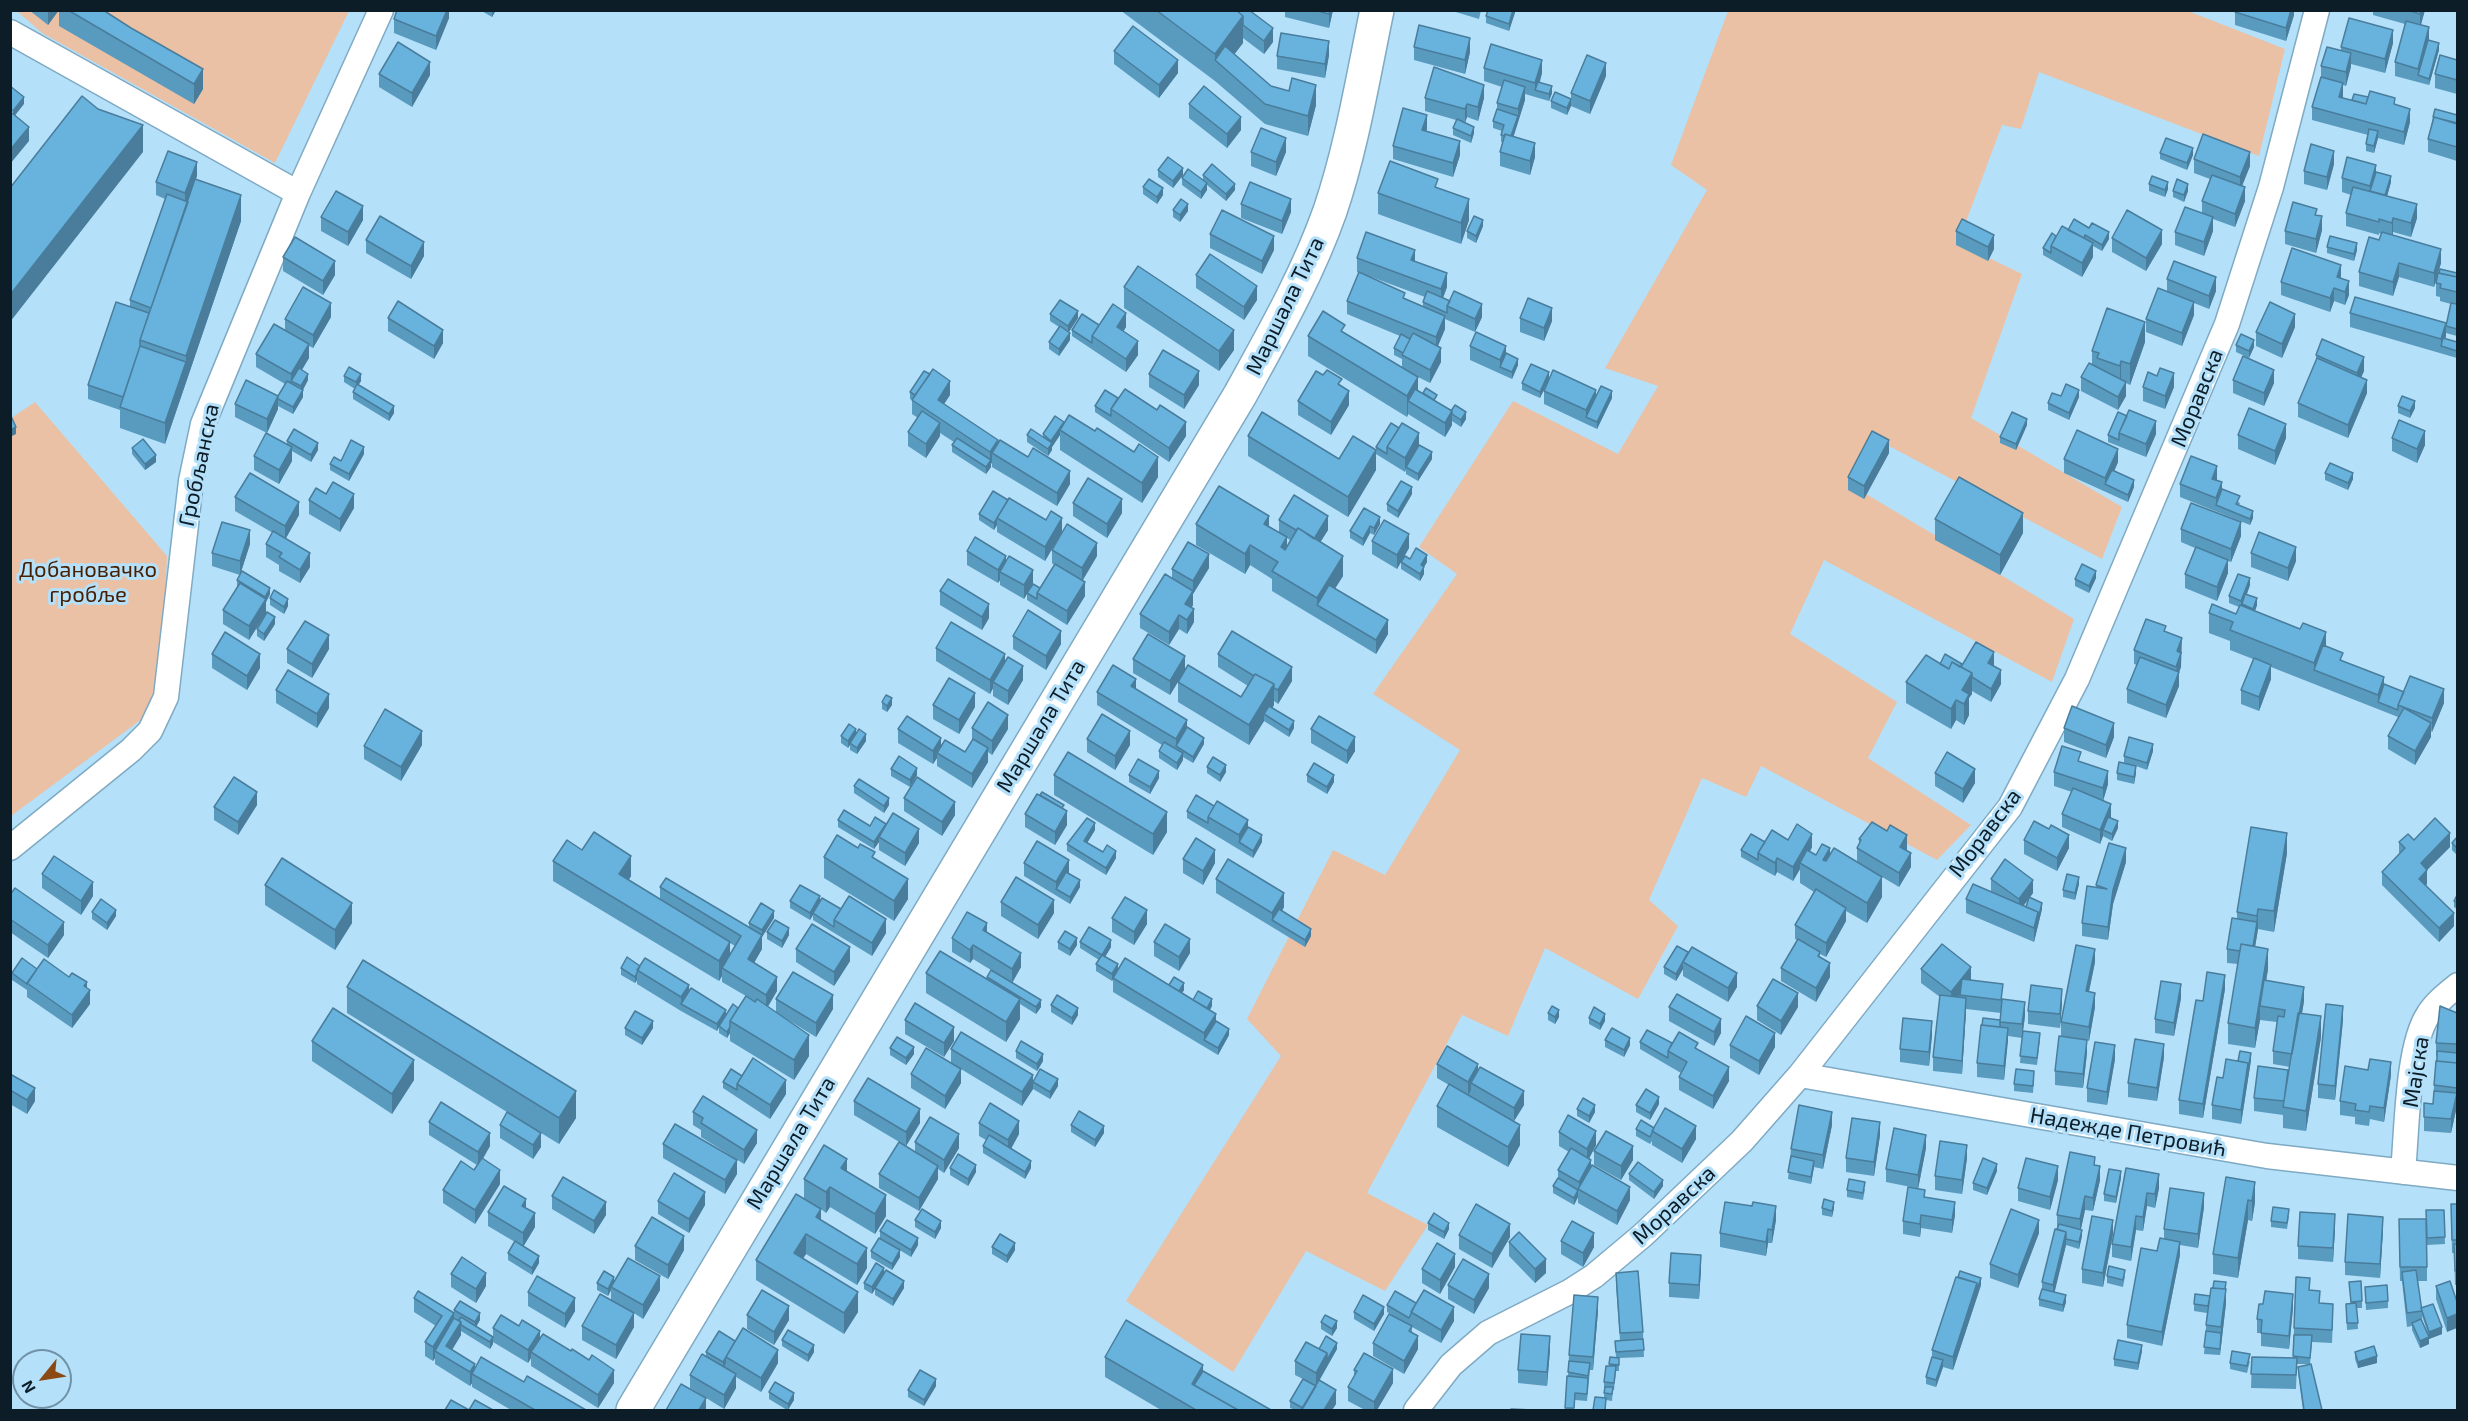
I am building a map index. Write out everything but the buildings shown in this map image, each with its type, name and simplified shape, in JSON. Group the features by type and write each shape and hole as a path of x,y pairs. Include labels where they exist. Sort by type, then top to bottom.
{"main road":[{"name":"Маршала Тита","path":"633,1410 1240,395 1299,285 1330,209 1348,149 1377,10"}],"street":[{"name":"Гробљанска","path":"10,848 131,750 150,731 158,717 166,697 191,481 203,424 298,193 381,10"},
{"name":"Моравска","path":"1416,1410 1451,1365 1488,1333 1569,1292 1643,1235 1742,1141 1800,1075 2010,807 2077,679 2227,324 2271,187 2317,10"},
{"path":"10,32 298,193"},
{"name":"Мајска","path":"2403,1172 2412,1073 2420,1034 2428,1015 2457,985"},
{"name":"Надежде Петровић","path":"1800,1075 2267,1156 2457,1178"}],"green space":[{"path":"17,11 349,11 275,163 42,33"},
{"path":"1728,11 2188,11 2285,49 2259,156 2039,72 2021,129 2002,125 1958,243 2022,274 1971,418 2122,507 2102,559 1874,438 1848,483 2074,619 2052,682 1824,560 1790,634 1897,702 1868,758 1971,825 1937,860 1761,766 1746,797 1702,778 1649,900 1678,926 1638,999 1545,948 1508,1036 1462,1015 1367,1193 1428,1225 1385,1291 1306,1251 1233,1372 1126,1301 1281,1056 1247,1019 1333,850 1385,875 1460,750 1373,694 1457,574 1419,547 1513,401 1618,454 1658,386 1605,368 1707,190 1671,165"},
{"name":"Добановачко гробље","path":"35,402 167,556 161,673 146,716 11,816 11,418"}]}
